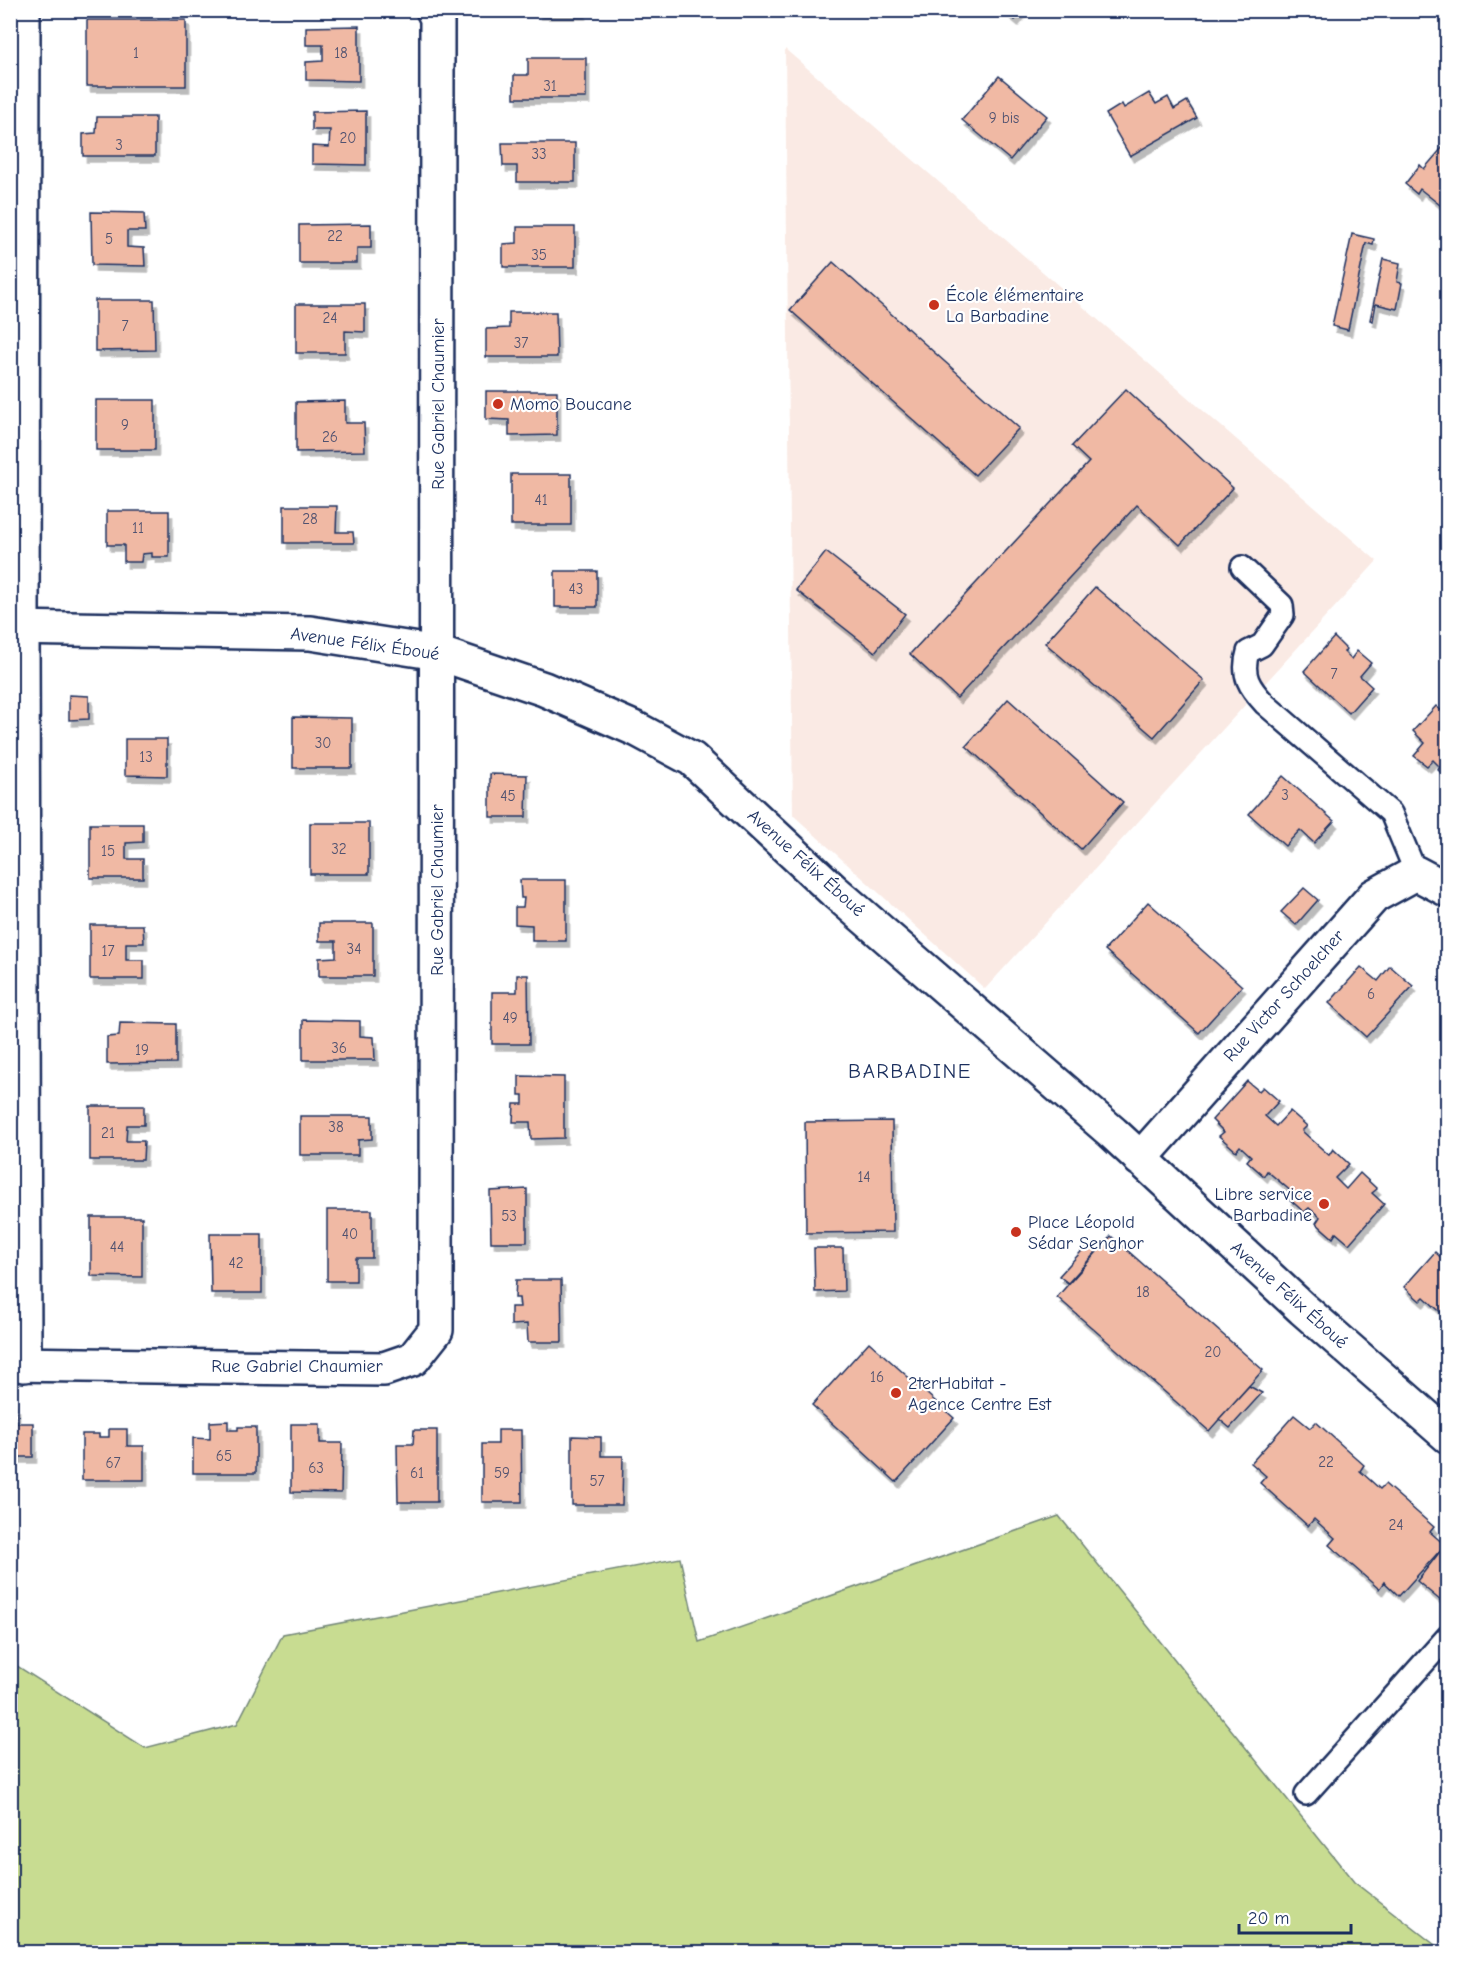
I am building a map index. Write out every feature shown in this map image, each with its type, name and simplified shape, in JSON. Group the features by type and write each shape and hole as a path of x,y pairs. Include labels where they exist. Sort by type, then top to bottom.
{"street":[{"path":"17,1365 16,628 23,10"},
{"name":"Rue Gabriel Chaumier","path":"17,1365 384,1369 413,1359 436,1330 437,18 433,10"},
{"name":"Avenue Félix Éboué","path":"16,628 310,633 438,653 543,689 638,730 692,759 834,891 1113,1133 1303,1309 1448,1436"},
{"path":"1416,873 1448,890"},
{"name":"Rue Victor Schoelcher","path":"1140,1159 1374,896 1416,873"}],"lane":[{"path":"1242,567 1282,605 1284,610 1283,615 1262,645 1248,652 1245,675 1265,704 1391,813 1416,873"},
{"path":"1306,1794 1448,1636"}],"shaded area":[{"name":"École élémentaire La Barbadine","path":"785,49 1377,561 985,989 793,815"}],"green space":[{"path":"1059,1516 1354,1882 1444,1952 11,1952 11,1662 145,1748 237,1724 283,1634 680,1558 699,1642"}],"building":[{"path":"538,10 582,10 582,13 538,13"},
{"path":"1003,10 1023,10 1015,20"},
{"path":"87,20 186,20 186,86 87,86"},
{"path":"359,26 359,81 306,80 306,62 323,61 323,45 306,45 306,27"},
{"path":"528,58 586,58 586,98 514,98 514,75 528,75"},
{"path":"999,76 1047,116 1010,160 962,120"},
{"path":"1149,93 1156,104 1168,97 1174,109 1187,101 1197,118 1130,156 1106,114 1122,104 1124,108"},
{"path":"366,111 366,165 312,164 312,146 329,147 330,130 312,130 312,112"},
{"path":"97,117 155,117 155,156 83,156 83,134 96,133"},
{"path":"1448,141 1448,206 1445,209 1420,189 1417,194 1405,184 1420,165 1424,169"},
{"path":"502,143 575,143 575,182 517,182 517,166 503,166"},
{"path":"91,212 144,213 145,231 127,231 127,247 144,248 145,266 92,265"},
{"path":"371,224 371,248 357,248 357,263 299,263 299,225"},
{"path":"517,227 575,227 575,267 503,267 503,244 517,243"},
{"path":"1352,234 1374,239 1373,245 1366,243 1348,330 1332,326"},
{"path":"1383,259 1400,263 1397,282 1402,283 1397,309 1376,304 1373,321 1370,320"},
{"path":"833,262 1019,428 975,475 790,310"},
{"path":"95,300 154,300 155,350 95,351"},
{"path":"296,304 365,304 365,332 345,331 345,353 296,353"},
{"path":"509,312 556,312 557,357 486,357 486,329 509,328"},
{"path":"1126,389 1233,488 1180,545 1137,505 957,698 910,654 1089,462 1072,446"},
{"path":"486,391 557,391 557,435 509,436 509,420 486,419"},
{"path":"96,400 155,400 155,450 96,450"},
{"path":"345,401 345,423 364,423 365,451 296,452 296,402"},
{"path":"511,474 571,474 571,525 511,525"},
{"path":"284,506 337,506 336,532 353,532 354,543 284,543"},
{"path":"107,511 169,511 169,557 152,557 152,553 142,554 141,562 124,562 124,545 107,545"},
{"path":"826,552 905,614 875,652 796,590"},
{"path":"555,571 597,571 597,607 555,607"},
{"path":"1095,587 1204,680 1154,737 1045,643"},
{"path":"1334,637 1346,649 1344,652 1351,659 1357,651 1371,663 1360,676 1372,687 1349,713 1304,671"},
{"path":"69,695 89,696 89,719 69,720"},
{"path":"1008,699 1123,802 1081,849 966,746"},
{"path":"1436,706 1448,716 1448,779 1438,770 1440,767 1433,760 1427,766 1414,756 1425,743 1413,731"},
{"path":"293,717 352,718 352,768 293,768"},
{"path":"125,739 167,739 167,776 125,775"},
{"path":"490,774 527,775 526,817 490,817"},
{"path":"1283,776 1334,821 1314,843 1300,830 1285,846 1249,814"},
{"path":"310,823 369,823 369,874 310,874"},
{"path":"90,824 143,824 143,842 126,843 126,859 143,859 143,878 90,878"},
{"path":"520,880 566,880 566,941 532,941 532,925 515,924 515,907 523,907 524,898 521,898"},
{"path":"1304,888 1318,900 1296,925 1281,912"},
{"path":"1148,902 1242,986 1199,1033 1105,950"},
{"path":"319,923 373,923 373,976 319,976 319,958 336,957 336,941 319,941"},
{"path":"90,925 143,925 144,943 126,943 126,960 144,960 144,979 90,979"},
{"path":"1390,966 1413,986 1366,1037 1329,1003 1361,967 1378,981"},
{"path":"517,975 528,975 529,1044 492,1044 492,992 517,992"},
{"path":"303,1020 360,1021 360,1036 374,1037 375,1060 303,1060"},
{"path":"120,1023 176,1024 176,1063 107,1064 107,1037 119,1036"},
{"path":"519,1076 564,1077 564,1138 531,1139 530,1122 513,1122 514,1104 523,1104 523,1095 519,1095"},
{"path":"1247,1081 1259,1091 1263,1087 1279,1101 1265,1116 1276,1126 1290,1111 1307,1126 1302,1131 1329,1155 1333,1149 1349,1164 1335,1178 1346,1189 1360,1173 1377,1189 1372,1193 1384,1204 1349,1244 1336,1233 1333,1238 1316,1223 1320,1217 1309,1208 1304,1212 1288,1198 1293,1193 1267,1171 1264,1176 1247,1161 1251,1156 1240,1146 1236,1151 1219,1136 1224,1132 1212,1120"},
{"path":"90,1106 144,1106 144,1125 127,1125 126,1141 144,1141 143,1160 90,1160"},
{"path":"300,1116 372,1116 372,1139 358,1140 358,1155 300,1155"},
{"path":"892,1121 893,1232 806,1233 805,1122"},
{"path":"527,1189 527,1242 491,1242 490,1191"},
{"path":"327,1210 372,1210 372,1258 356,1258 356,1281 327,1281"},
{"path":"91,1217 142,1217 142,1277 91,1276"},
{"path":"210,1234 262,1234 262,1293 211,1293"},
{"path":"1111,1236 1263,1370 1209,1431 1057,1297"},
{"path":"1089,1243 1097,1251 1068,1283 1059,1276"},
{"path":"814,1248 843,1248 844,1291 815,1292"},
{"path":"1435,1252 1448,1264 1447,1318 1424,1297 1420,1301 1404,1287"},
{"path":"516,1280 561,1280 562,1342 528,1342 527,1324 511,1325 511,1307 520,1307 519,1298 515,1298"},
{"path":"869,1342 954,1418 896,1482 812,1405"},
{"path":"1249,1386 1262,1393 1230,1428 1219,1419"},
{"path":"10,1406 16,1406 16,1423 33,1423 33,1457 10,1457"},
{"path":"1294,1415 1310,1428 1316,1422 1364,1465 1360,1471 1380,1489 1385,1484 1434,1527 1430,1532 1445,1545 1399,1596 1384,1582 1379,1589 1329,1545 1335,1538 1314,1519 1308,1526 1260,1483 1266,1476 1251,1463"},
{"path":"228,1421 228,1430 238,1430 238,1427 256,1427 256,1473 193,1473 193,1438 210,1439 210,1422"},
{"path":"291,1424 320,1424 320,1443 342,1443 341,1493 291,1492"},
{"path":"109,1429 127,1429 127,1446 144,1446 144,1480 82,1480 82,1434 99,1434 99,1437 109,1437"},
{"path":"414,1430 437,1430 437,1502 398,1502 397,1444 413,1444"},
{"path":"498,1430 521,1430 522,1502 482,1502 482,1444 498,1444"},
{"path":"572,1436 601,1437 601,1456 623,1456 622,1505 572,1505"},
{"path":"1442,1549 1448,1554 1448,1607 1417,1581"}],"place":[{"name":"École élémentaire La Barbadine","path":"934,305"},
{"name":"Momo Boucane","path":"498,404"},
{"name":"Libre service Barbadine","path":"1324,1204"},
{"name":"Place Léopold Sédar Senghor","path":"1016,1232"},
{"name":"2terHabitat - Agence Centre Est","path":"896,1393"}],"district":[{"name":"BARBADINE","path":"910,1071"}]}
